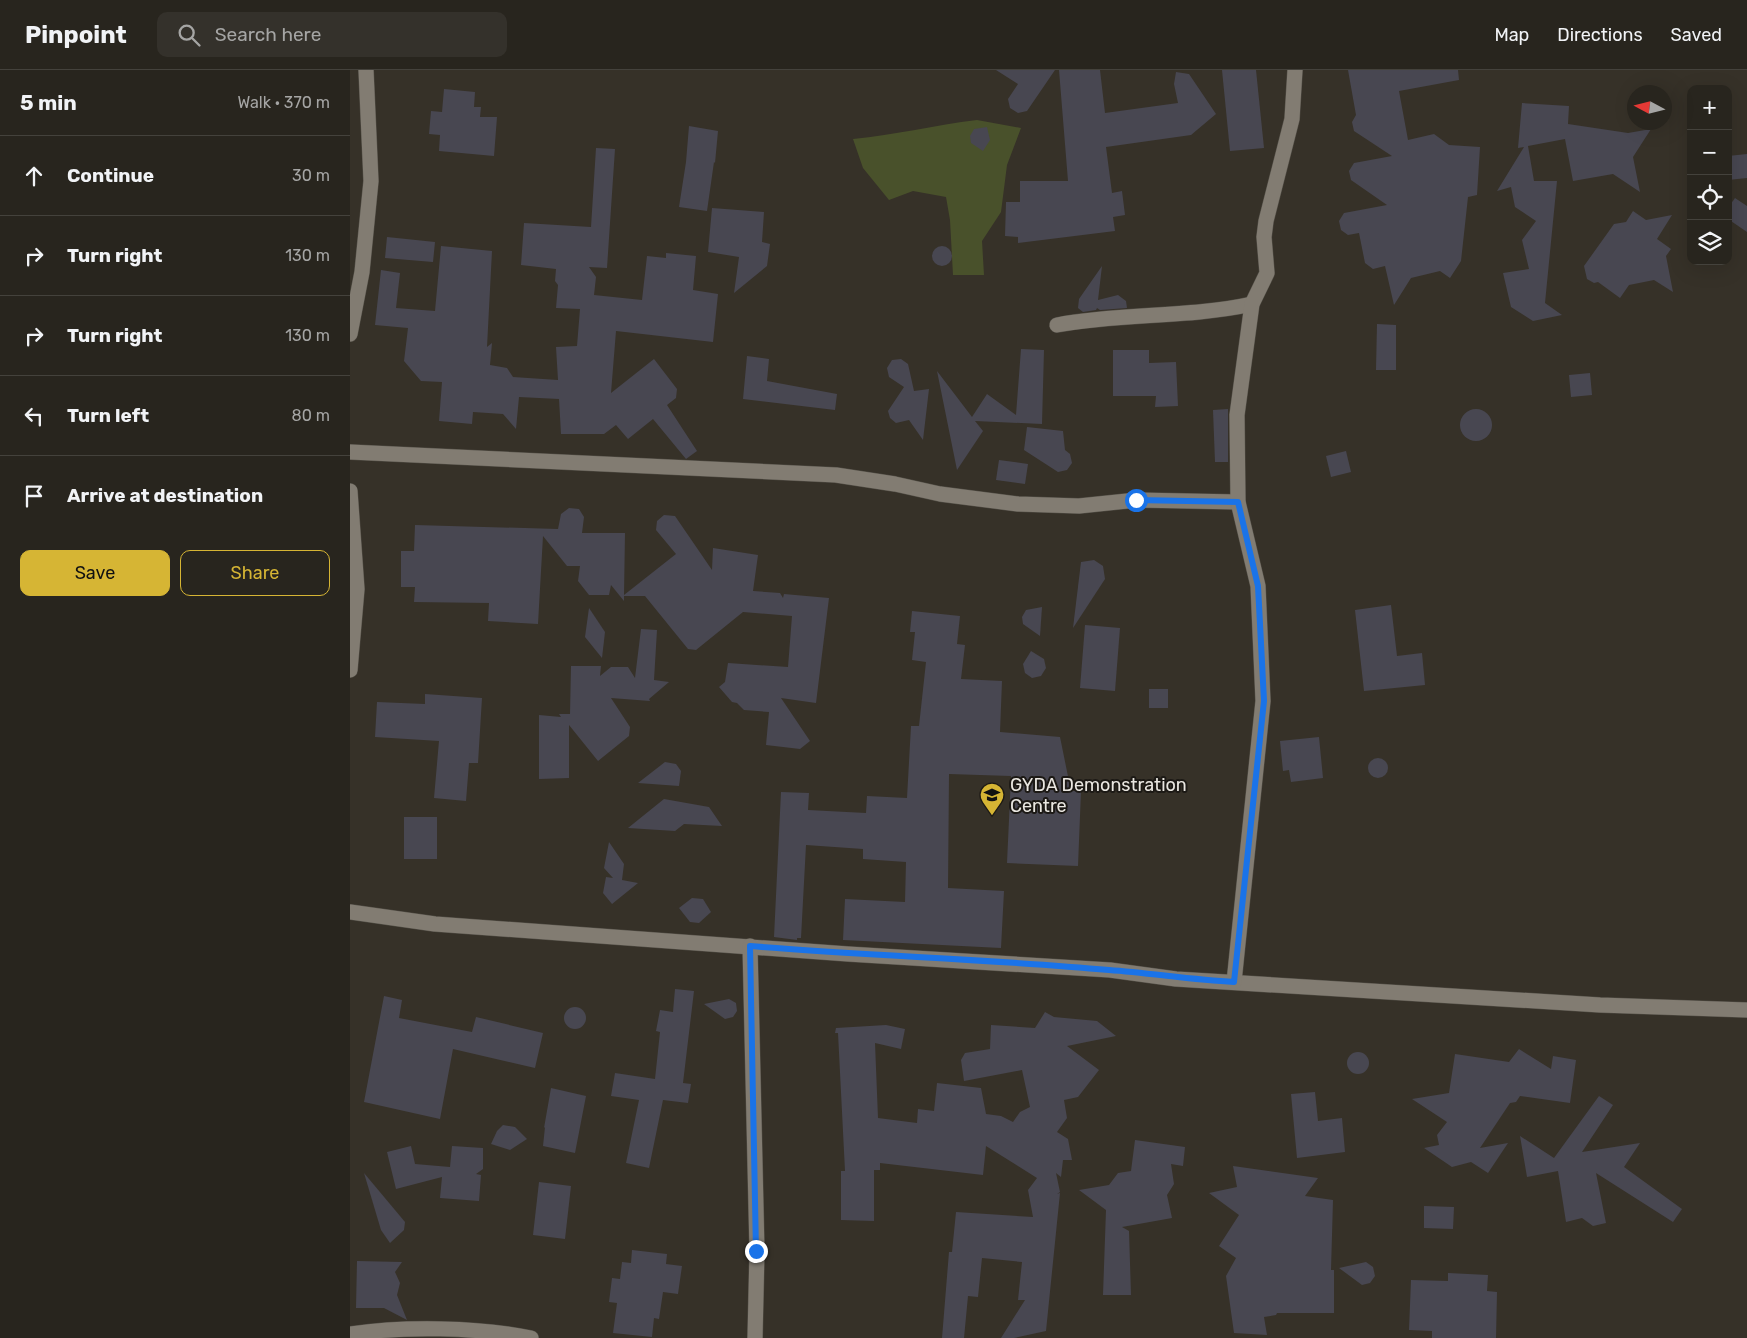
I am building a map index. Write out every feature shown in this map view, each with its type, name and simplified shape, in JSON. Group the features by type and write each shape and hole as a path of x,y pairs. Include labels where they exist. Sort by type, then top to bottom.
{"street":[{"path":"350,334 362,272 371,181 366,70"},
{"path":"1234,982 1264,701 1258,586 1238,502 1237,415 1252,304 1267,273 1264,237 1266,221 1292,119 1295,70"},
{"path":"1057,325 1091,319 1212,310 1252,304"},
{"path":"350,452 836,475 895,484 940,494 1018,504 1079,506 1136,500 1238,502"},
{"path":"350,491 357,589 350,670"},
{"path":"350,912 435,924 848,954 1110,970 1176,979 1600,1005 1747,1010"},
{"path":"750,946 756,1251 755,1338"},
{"path":"350,1334 383,1329 401,1329 476,1331 531,1338"}],"green space":[{"path":"977,120 1021,128 1007,165 1001,212 982,241 984,275 953,275 950,220 946,197 913,191 889,200 863,168 853,139"}],"building":[{"path":"996,70 1055,70 1027,111 1018,113 1010,108 1008,99 1018,84"},
{"path":"1059,70 1100,70 1105,113 1178,103 1174,84 1176,72 1189,74 1216,114 1191,135 1106,147 1112,193 1122,191 1125,215 1113,217 1115,231 1018,243 1018,237 1005,236 1006,202 1020,202 1020,181 1068,181"},
{"path":"1222,70 1256,70 1264,148 1230,151"},
{"path":"1348,70 1458,70 1459,80 1399,91 1408,140 1434,134 1449,145 1480,147 1477,195 1468,197 1461,261 1450,278 1440,271 1411,278 1394,305 1385,266 1373,269 1365,263 1359,233 1348,235 1341,230 1339,221 1344,213 1387,205 1351,180 1349,171 1354,163 1392,156 1354,131 1352,122 1356,115"},
{"path":"444,89 475,92 474,107 481,107 480,117 497,117 494,156 439,151 440,135 429,134 431,111 442,112"},
{"path":"1522,103 1569,106 1568,124 1628,133 1650,130 1633,157 1640,192 1613,174 1573,181 1565,139 1528,146 1534,181 1557,181 1545,303 1562,315 1533,321 1511,307 1503,273 1529,269 1522,240 1536,221 1515,207 1511,187 1497,191 1524,147 1518,148"},
{"path":"689,126 718,131 707,211 679,207"},
{"path":"987,127 990,140 983,151 971,143 970,136 974,129"},
{"path":"596,148 615,149 607,268 589,267 596,277 594,295 642,300 647,256 666,258 666,253 696,256 693,290 718,294 713,342 616,331 611,393 654,359 677,389 676,398 667,405 697,451 686,459 653,419 628,439 616,425 604,434 561,434 559,399 519,397 516,429 503,414 473,412 472,424 439,421 442,382 421,381 404,361 408,328 375,325 381,270 400,273 396,308 435,311 441,246 492,251 487,347 492,343 490,365 507,368 513,377 558,380 556,347 577,346 580,309 556,308 558,285 555,281 556,269 521,265 524,223 591,227"},
{"path":"1747,154 1747,178 1732,180 1732,156"},
{"path":"1735,198 1747,206 1747,232 1732,222 1732,202"},
{"path":"712,208 764,212 762,242 770,244 767,266 734,293 739,257 708,252"},
{"path":"1633,211 1646,220 1672,215 1657,239 1671,249 1666,256 1673,292 1654,280 1629,285 1620,298 1598,282 1594,283 1587,279 1584,266 1614,224 1626,222"},
{"path":"387,237 435,242 433,262 385,258"},
{"path":"942,246 949,249 952,256 949,263 942,266 935,263 932,256 935,249"},
{"path":"1102,266 1098,300 1118,295 1126,301 1127,308 1100,310 1097,308 1096,310 1083,312 1078,308 1079,299"},
{"path":"1377,324 1396,325 1396,370 1376,370"},
{"path":"1021,349 1044,350 1042,424 975,421 983,431 957,470 937,371 972,417 987,394 1016,415"},
{"path":"1113,350 1149,350 1149,363 1176,362 1178,406 1155,407 1156,396 1113,396"},
{"path":"747,356 769,359 767,381 837,394 835,410 743,399"},
{"path":"901,359 908,364 914,391 929,389 923,440 909,420 896,423 890,418 888,411 904,387 889,377 887,368 892,360"},
{"path":"1590,373 1592,395 1571,397 1569,375"},
{"path":"1228,409 1228,462 1215,462 1213,410"},
{"path":"1476,409 1488,413 1492,425 1488,437 1476,441 1464,437 1460,425 1464,413"},
{"path":"1027,427 1063,431 1065,450 1070,454 1072,463 1067,470 1058,472 1024,450"},
{"path":"1346,451 1351,472 1331,477 1326,456"},
{"path":"999,460 1028,464 1025,484 996,480"},
{"path":"569,508 579,509 584,517 582,533 625,533 624,595 676,554 656,530 657,521 664,515 675,516 712,570 713,548 758,555 753,591 780,593 783,598 784,594 829,598 816,703 781,698 810,741 800,749 766,745 769,712 744,710 737,703 732,702 719,687 725,682 728,663 788,667 792,616 743,612 696,650 688,649 645,596 624,596 624,601 611,585 609,595 589,595 578,581 580,566 567,566 543,536 538,624 488,621 489,603 414,602 415,587 401,587 401,551 414,551 415,525 558,529 561,514"},
{"path":"1094,560 1103,566 1105,579 1073,628 1081,562"},
{"path":"1391,605 1397,656 1422,653 1425,685 1364,691 1355,610"},
{"path":"1042,607 1040,636 1023,624 1022,617 1026,610"},
{"path":"589,608 605,632 602,658 585,637"},
{"path":"912,611 960,616 957,644 965,645 961,679 1002,681 1000,732 1060,737 1071,791 1081,791 1078,866 1007,863 1011,776 949,774 948,888 1004,891 1001,948 843,940 845,899 905,902 906,862 863,859 863,849 806,845 801,938 797,938 797,940 774,937 781,792 809,793 808,810 866,813 867,796 907,798 911,726 919,726 926,662 912,660 915,632 910,632"},
{"path":"1085,625 1120,628 1115,691 1080,688"},
{"path":"641,629 657,630 654,680 669,682 649,699 650,701 611,698 630,727 629,736 598,761 569,725 569,778 539,779 539,715 561,717 559,714 570,714 571,666 601,666 600,676 611,667 628,667 635,678"},
{"path":"1031,651 1044,659 1046,668 1041,676 1032,678 1025,673 1023,664"},
{"path":"1149,689 1168,689 1168,708 1149,708"},
{"path":"425,694 482,698 478,763 469,763 466,801 434,798 439,741 375,737 377,702 425,704"},
{"path":"1319,737 1323,778 1291,782 1289,770 1283,771 1280,741"},
{"path":"1378,758 1385,761 1388,768 1385,775 1378,778 1371,775 1368,768 1371,761"},
{"path":"665,762 676,764 681,771 679,786 638,783"},
{"path":"664,799 709,807 722,826 684,824 675,831 628,828"},
{"path":"404,817 437,817 437,859 404,859"},
{"path":"609,842 624,864 622,880 638,883 612,904 603,893 606,877 613,878 604,868"},
{"path":"692,898 703,899 711,912 699,923 690,922 679,908"},
{"path":"675,989 694,991 683,1083 691,1084 688,1103 663,1100 649,1168 626,1163 639,1100 611,1096 615,1073 655,1079 660,1032 656,1031 660,1010 673,1012"},
{"path":"384,996 402,1000 399,1018 472,1032 476,1017 543,1033 535,1068 453,1049 440,1119 364,1102"},
{"path":"729,999 736,1003 737,1011 733,1017 725,1019 704,1004"},
{"path":"575,1007 583,1010 586,1018 583,1026 575,1029 567,1026 564,1018 567,1010"},
{"path":"1045,1012 1054,1017 1097,1021 1116,1036 1067,1046 1099,1070 1078,1097 1064,1100 1067,1118 1057,1132 1068,1139 1072,1160 1063,1160 1061,1177 1056,1173 1060,1192 1057,1194 1060,1193 1046,1331 1014,1338 1001,1338 1025,1300 1018,1300 1022,1262 982,1258 978,1297 968,1296 964,1338 942,1338 949,1252 952,1252 956,1212 1033,1217 1028,1190 1037,1178 986,1146 983,1175 880,1163 880,1170 874,1170 874,1221 841,1220 841,1171 845,1171 838,1033 835,1033 836,1028 886,1025 905,1029 901,1049 875,1043 878,1118 917,1123 918,1109 934,1111 937,1083 981,1088 986,1114 1001,1116 1013,1122 1020,1112 1030,1107 1022,1070 964,1081 961,1060 965,1053 990,1049 991,1025 1035,1028"},
{"path":"1519,1049 1551,1069 1553,1056 1576,1060 1570,1103 1520,1096 1516,1102 1510,1103 1480,1148 1508,1143 1488,1173 1471,1162 1452,1167 1424,1148 1439,1145 1437,1135 1447,1122 1412,1099 1449,1093 1455,1054 1509,1062"},
{"path":"1358,1052 1366,1055 1369,1063 1366,1071 1358,1074 1350,1071 1347,1063 1350,1055"},
{"path":"551,1088 586,1096 575,1153 543,1146"},
{"path":"1315,1092 1318,1121 1342,1118 1345,1152 1297,1158 1291,1094"},
{"path":"1599,1096 1613,1105 1582,1152 1640,1143 1624,1167 1682,1209 1673,1222 1596,1173 1606,1223 1593,1226 1582,1218 1566,1222 1558,1171 1527,1177 1520,1136 1554,1158"},
{"path":"503,1125 515,1127 527,1139 510,1150 491,1144 497,1131"},
{"path":"1135,1140 1185,1147 1183,1166 1171,1164 1174,1184 1167,1195 1172,1218 1122,1227 1129,1231 1131,1295 1103,1295 1106,1210 1079,1190 1109,1185 1118,1173 1131,1171"},
{"path":"411,1146 415,1164 450,1167 452,1146 483,1148 483,1169 476,1174 481,1175 479,1201 440,1198 442,1177 396,1189 387,1152"},
{"path":"1233,1166 1318,1178 1305,1196 1333,1200 1331,1270 1334,1270 1334,1313 1277,1313 1276,1315 1264,1317 1267,1335 1234,1333 1226,1276 1236,1258 1219,1246 1239,1215 1209,1193 1237,1187"},
{"path":"364,1173 405,1222 404,1230 390,1243 381,1230"},
{"path":"539,1182 571,1186 565,1239 533,1235"},
{"path":"1424,1206 1454,1207 1453,1229 1424,1228"},
{"path":"632,1250 667,1254 666,1264 682,1266 678,1294 663,1292 659,1319 654,1318 652,1337 613,1333 617,1303 609,1302 612,1278 620,1279 622,1262 631,1263"},
{"path":"357,1261 402,1262 395,1272 400,1283 397,1295 407,1320 384,1308 356,1308"},
{"path":"1366,1262 1373,1267 1375,1276 1370,1283 1362,1285 1339,1268"},
{"path":"1448,1273 1488,1275 1487,1291 1497,1292 1496,1338 1432,1338 1432,1331 1409,1330 1411,1280 1448,1281"}],"place":[{"name":"GYDA Demonstration Centre","path":"992,816"}],"route":[{"path":"756,1251 750,946 1110,970 1176,979 1234,982 1264,701 1258,586 1238,502 1136,500"}]}
